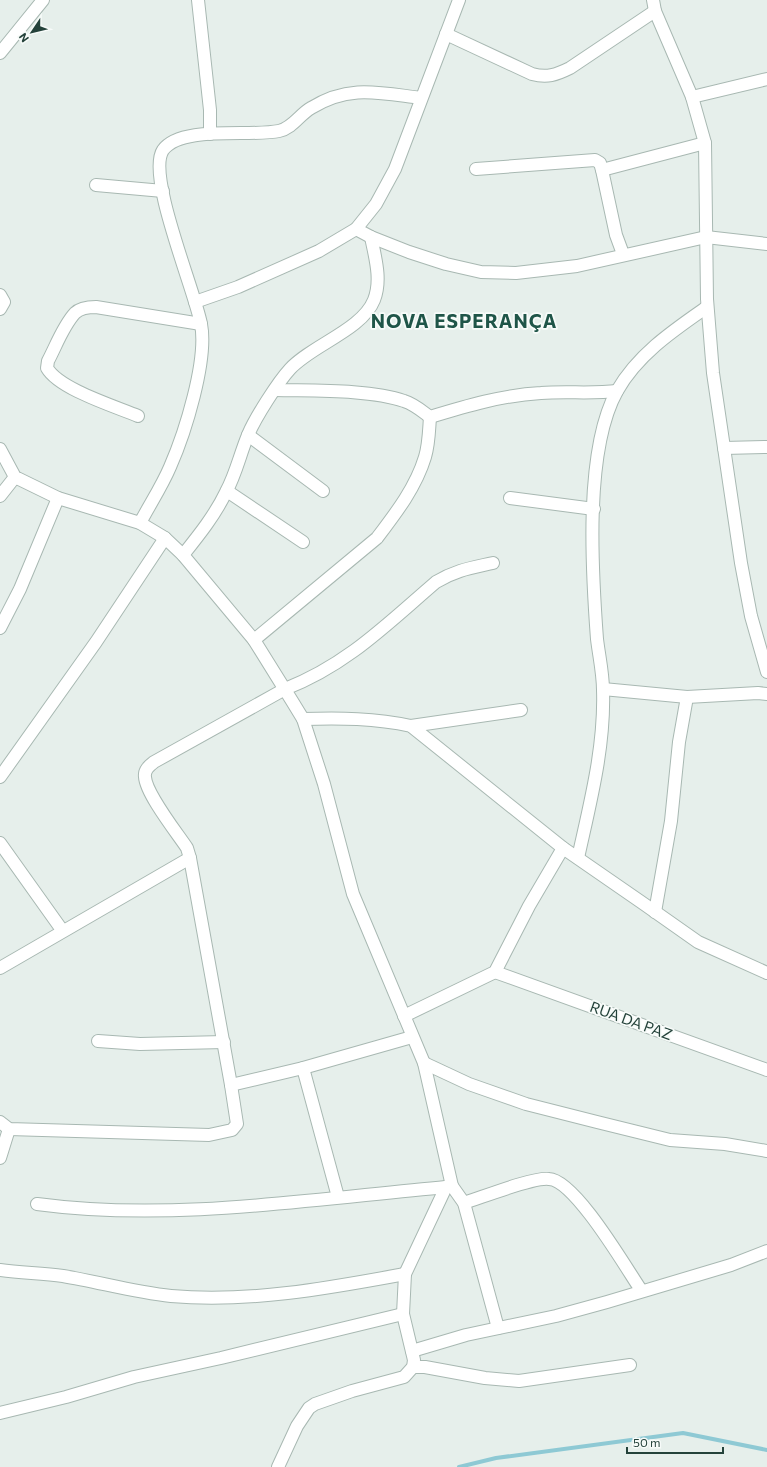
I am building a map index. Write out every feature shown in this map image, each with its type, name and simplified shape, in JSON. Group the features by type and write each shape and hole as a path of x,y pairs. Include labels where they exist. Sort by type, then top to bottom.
{"street":[{"path":"0,53 6,40 43,0"},
{"path":"198,0 210,110 210,134"},
{"path":"195,302 238,287 313,254 356,229 376,204 395,169 459,0"},
{"path":"446,34 532,74 544,77 555,75 570,68 654,6 692,97 705,143 707,308 712,373 750,608 767,672"},
{"path":"692,97 767,79"},
{"path":"140,523 171,466 192,406 203,340 201,324 174,236 163,191 159,164 163,150 176,139 190,135 266,133 282,130 295,122 309,109 329,97 349,92 372,92 422,98"},
{"path":"602,170 705,143"},
{"path":"476,169 595,160 600,163 616,235 623,254"},
{"path":"96,185 163,191"},
{"path":"356,229 371,237 409,252 481,272 516,273 577,266 623,254 706,237 767,244"},
{"path":"184,555 212,518 227,491 248,435 275,390 290,369 302,358 351,327 374,301 378,287 377,268 371,237"},
{"path":"0,295 4,302 0,309"},
{"path":"138,416 74,390 51,376 46,368 48,361 69,321 76,312 86,307 96,307 201,324"},
{"path":"578,858 602,733 603,689 595,602 594,508 598,458 606,420 617,391 639,362 667,335 707,308"},
{"path":"275,390 337,392 386,397 412,404 430,417"},
{"path":"430,417 477,403 541,393 600,393 617,391"},
{"path":"254,640 377,538 393,518 418,477 426,455 430,417"},
{"path":"248,435 323,490"},
{"path":"724,448 767,447"},
{"path":"0,448 15,477 58,498 140,523 165,538 184,555 254,640 303,719 324,784 353,894 424,1063 449,1186 464,1203 498,1328"},
{"path":"0,496 15,477"},
{"path":"227,491 304,542"},
{"path":"0,628 20,589 58,498"},
{"path":"510,498 594,508"},
{"path":"0,777 5,759 92,648 165,538"},
{"path":"0,1158 4,1126 209,1135 228,1133 232,1130 236,1124 231,1084 190,858 187,848 148,789 145,776 147,768 154,762 285,689 306,680 343,660 436,582 453,572 493,563"},
{"path":"603,689 688,697 750,693 767,694"},
{"path":"655,912 671,821 679,742 688,697"},
{"path":"303,719 354,718 384,720 411,726 521,710"},
{"path":"411,726 563,848 698,942 767,973"},
{"path":"0,843 62,930"},
{"path":"404,1016 495,972 529,906 563,848"},
{"path":"0,968 62,930 190,858"},
{"name":"RUA DA PAZ","path":"495,972 767,1070"},
{"path":"231,1084 303,1068 412,1037"},
{"path":"98,1041 140,1044 224,1042"},
{"path":"424,1063 469,1084 526,1104 670,1140 724,1144 767,1151"},
{"path":"303,1068 338,1197"},
{"path":"464,1203 548,1178 557,1180 573,1194 596,1223 641,1290"},
{"path":"37,1204 101,1210 218,1208 256,1206 449,1186"},
{"path":"278,1467 297,1426 309,1408 329,1398 404,1377 410,1373 413,1367 412,1350 403,1314 405,1274 449,1186"},
{"path":"412,1350 498,1328 556,1316 723,1267 767,1251"},
{"path":"0,1270 63,1276 171,1296 267,1295 345,1285 405,1274"},
{"path":"0,1413 66,1397 134,1377 221,1358 403,1314"},
{"path":"413,1367 425,1367 485,1378 512,1381 532,1380 630,1365"}],"waterway":[{"path":"459,1467 496,1458 683,1433 767,1450"}],"district":[{"name":"NOVA ESPERANÇA","path":"464,321"}]}
